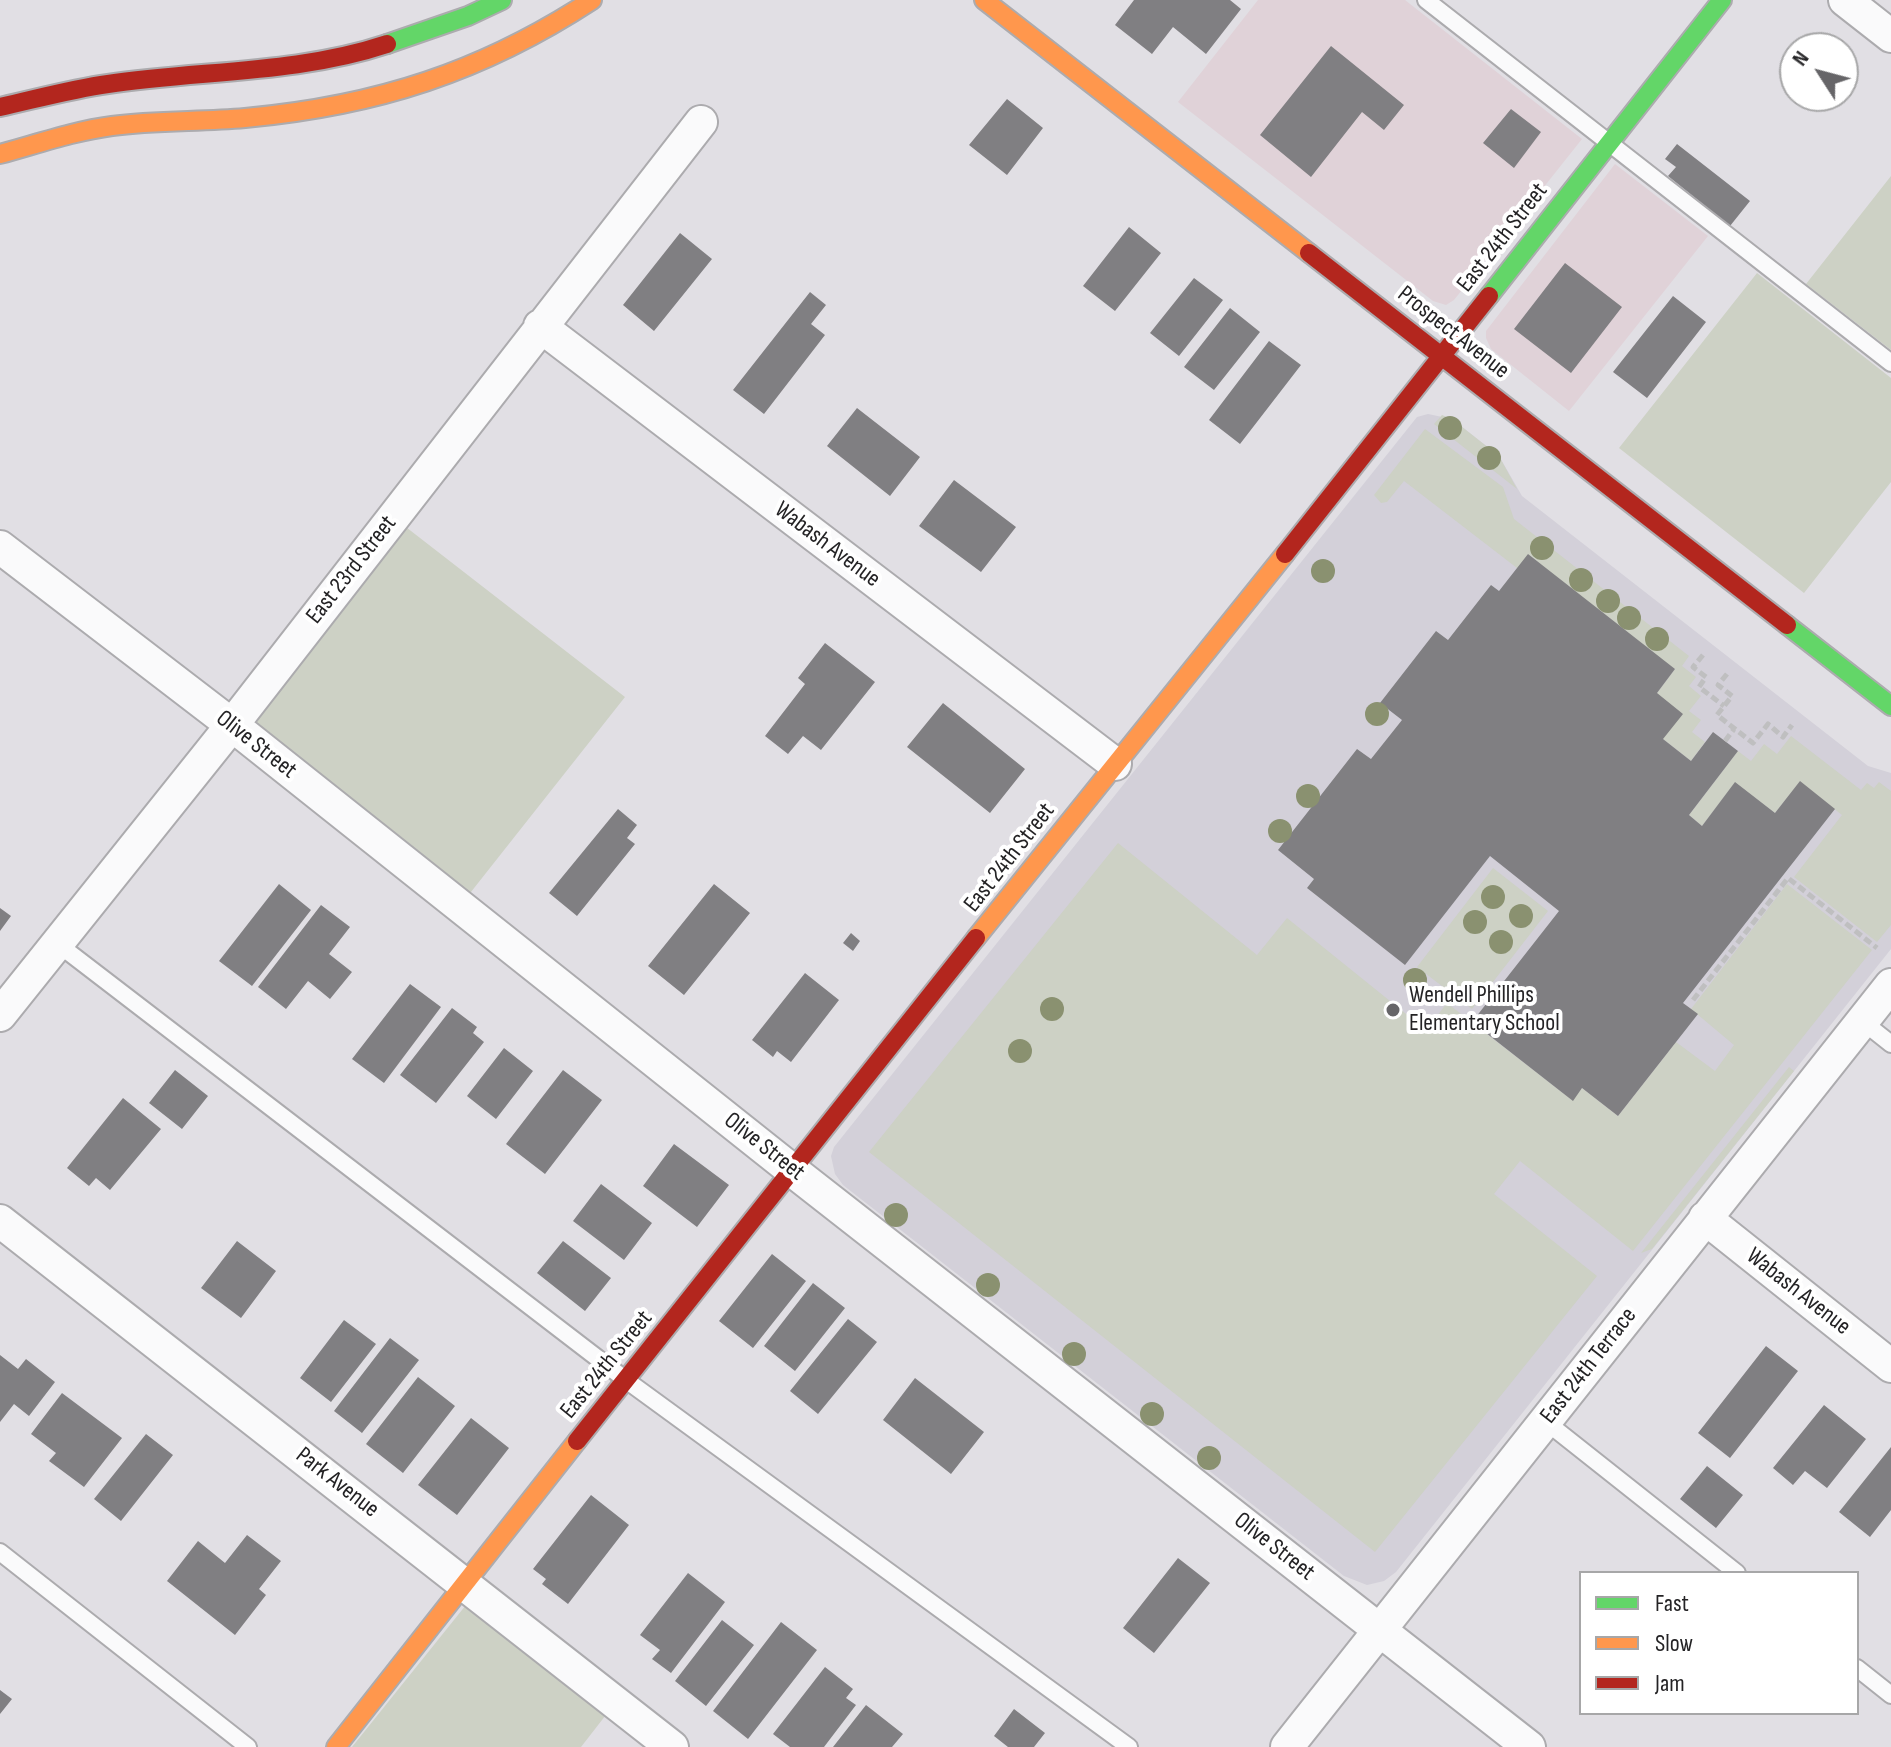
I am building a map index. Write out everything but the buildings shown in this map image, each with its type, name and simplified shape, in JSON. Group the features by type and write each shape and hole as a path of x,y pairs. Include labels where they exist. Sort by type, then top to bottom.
{"main road":[{"path":"0,107 108,84 237,73 356,54 468,16 502,0"},
{"path":"0,154 111,126 247,118 335,107 383,96 432,83 482,62 553,28 592,0"},
{"name":"Prospect Avenue","path":"984,0 1891,706"},
{"name":"East 24th Street","path":"336,1747 1722,0"}],"street":[{"path":"1845,0 1891,36"},
{"name":"East 23rd Street","path":"0,1015 232,725 701,122"},
{"name":"Wabash Avenue","path":"540,326 1115,764"},
{"name":"Olive Street","path":"0,547 232,725 793,1171 1529,1747"},
{"name":"East 24th Terrace","path":"1287,1747 1891,985"},
{"name":"Wabash Avenue","path":"1705,1218 1891,1366"},
{"name":"Park Avenue","path":"0,1221 672,1747"}],"lane":[{"path":"1426,0 1891,363"},
{"path":"58,944 626,1380 1129,1747"},
{"path":"1862,1021 1891,1044"},
{"path":"1545,1421 1734,1571"},
{"path":"0,1552 248,1747"},
{"path":"1859,1670 1891,1695"}],"path":[{"path":"1703,655 1693,667 1706,677 1699,687 1724,706"},
{"path":"1727,674 1718,685 1732,696 1717,715 1753,743 1768,724 1783,737 1792,725"},
{"path":"1725,741 1735,729"},
{"path":"1693,1000 1788,878 1877,948"}],"shaded area":[{"path":"1258,0 1405,0 1582,139 1454,300 1446,305 1433,301 1178,102"},
{"path":"1615,164 1708,236 1569,411 1491,349 1486,331"},
{"path":"1891,176 1891,350 1806,284"},
{"path":"1757,273 1891,378 1891,482 1804,593 1619,448"},
{"name":"Wendell Phillips Elementary School","path":"1428,414 1452,419 1499,456 1522,496 1868,766 1891,773 1891,949 1396,1572 1384,1581 1367,1585 1344,1576 843,1185 835,1174 831,1156 834,1147 1417,417"},
{"path":"1442,415 1452,419 1499,456 1517,489 1434,424"},
{"path":"1425,429 1503,487 1514,519 1689,656 1682,666 1696,677 1689,686 1701,696 1689,711 1701,720 1692,732 1705,742 1691,761 1663,739 1657,693 1675,669 1517,568 1404,481 1387,502 1381,503 1374,495"},
{"path":"402,524 625,697 467,897 256,731 255,713"},
{"path":"1791,736 1861,790 1867,783 1874,788 1879,782 1891,791 1891,925 1877,942 1794,877 1842,815 1800,782 1775,813 1735,783 1702,826 1689,815 1738,751 1751,761 1764,744 1777,754"},
{"path":"1118,843 1257,955 1287,918 1426,1030 1447,1003 1572,1100 1582,1088 1618,1116 1676,1042 1715,1071 1734,1045 1691,1009 1787,884 1872,950 1633,1251 1520,1161 1494,1194 1597,1276 1375,1552 869,1152"},
{"path":"1493,868 1548,911 1472,1009 1417,967"},
{"path":"1789,1067 1794,1071 1652,1249 1641,1253"},
{"path":"470,1600 609,1711 581,1747 352,1747"}],"traffic: fast":[{"path":"387,44 468,16 502,0"},
{"path":"1489,296 1722,0"},
{"path":"1787,625 1891,706"}],"traffic: slow":[{"path":"0,154 70,134 112,126 293,112 383,94 468,66 510,47 592,0"},
{"path":"984,0 1309,253"},
{"path":"976,938 1285,554"},
{"path":"336,1747 577,1441"}],"traffic: jam":[{"path":"0,107 108,84 319,61 387,44"},
{"path":"1309,253 1787,625"},
{"path":"1285,554 1489,296"},
{"path":"577,1441 976,938"}],"place":[{"name":"Wendell Phillips Elementary School","path":"1393,1010"}]}
